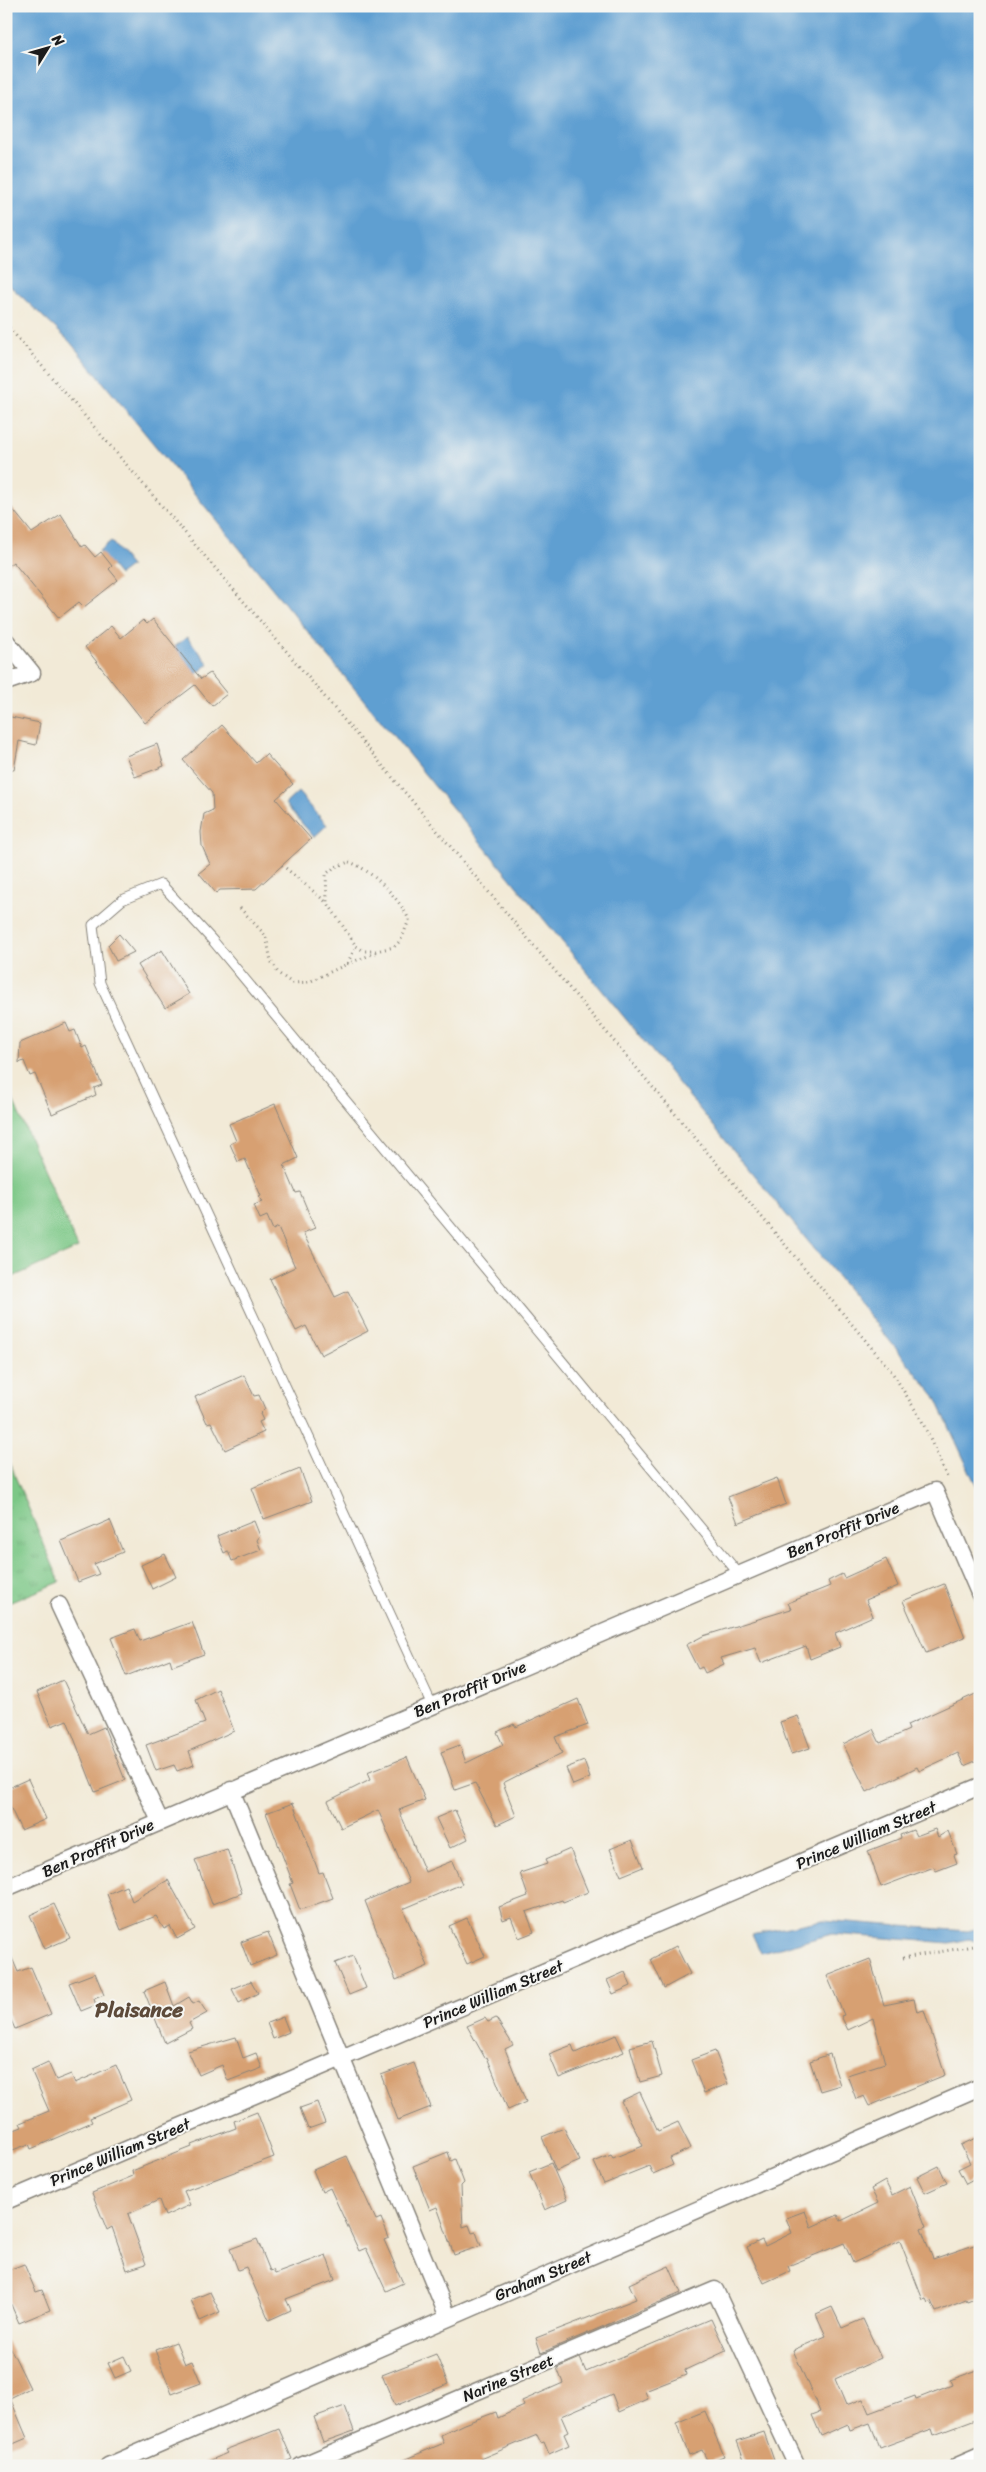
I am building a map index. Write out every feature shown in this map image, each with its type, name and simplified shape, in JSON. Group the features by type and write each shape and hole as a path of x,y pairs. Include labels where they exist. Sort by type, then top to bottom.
{"street":[{"path":"6,642 32,673 6,682"},
{"name":"Ben Proffit Drive","path":"6,1888 231,1790 935,1491 980,1595"},
{"path":"59,1605 160,1821"},
{"name":"Prince William Street","path":"6,2201 980,1786"},
{"path":"231,1790 448,2317"},
{"name":"Graham Street","path":"108,2466 980,2088"},
{"name":"Narine Street","path":"302,2466 715,2290 797,2466"},
{"path":"957,2466 980,2456"}],"lane":[{"path":"432,1705 100,982 93,925 122,900 161,884 214,942 739,1574"}],"path":[{"path":"6,324 287,652 850,1321 892,1372 922,1421"},
{"path":"282,865 327,902 356,946 364,951 394,947 401,940 409,920 404,908 360,865 349,862 335,867 326,874 327,902"},
{"path":"240,908 266,936 271,961 278,973 292,982 309,982 385,949"},
{"path":"348,964 356,946"},
{"path":"903,1958 980,1945"}],"green space":[{"path":"6,1084 78,1248 6,1280"},
{"path":"6,1455 60,1582 6,1604"}],"water":[{"path":"6,6 980,6 980,1494 935,1396 70,342 6,282"},
{"path":"111,541 131,566 119,575 99,551"},
{"path":"187,637 209,664 195,675 173,648"},
{"path":"298,792 327,825 314,837 285,804"},
{"path":"823,1920 967,1931 980,1928 980,1943 969,1939 950,1943 832,1934 761,1953 752,1934"}],"building":[{"path":"6,501 32,533 61,514 82,547 85,545 95,557 101,552 112,566 109,569 118,580 84,607 79,602 59,618 13,562 6,567"},
{"path":"153,619 201,679 210,673 227,694 212,706 195,685 145,723 85,647 111,626 121,638 143,620 147,624"},
{"path":"6,716 40,723 36,745 19,741 14,770 6,769"},
{"path":"222,725 256,763 266,754 293,784 276,799 311,839 256,889 220,890 216,893 199,873 210,864 202,846 201,832 204,814 213,810 212,793 183,760"},
{"path":"157,744 164,766 135,777 126,756"},
{"path":"119,934 134,952 116,961 108,945"},
{"path":"162,950 189,994 165,1008 138,965"},
{"path":"66,1023 70,1032 75,1030 82,1048 86,1046 102,1085 94,1088 96,1095 52,1114 35,1074 30,1076 24,1061 19,1063 20,1043"},
{"path":"275,1104 298,1158 284,1165 296,1193 300,1192 315,1228 303,1233 335,1297 348,1291 368,1331 321,1355 306,1326 296,1331 270,1279 295,1267 278,1227 273,1230 267,1216 260,1219 254,1205 262,1202 259,1197 261,1196 245,1159 238,1162 230,1144 236,1141 229,1124"},
{"path":"244,1375 254,1396 259,1395 265,1409 260,1414 263,1420 259,1422 264,1432 225,1450 211,1422 207,1423 195,1397"},
{"path":"300,1469 312,1501 264,1519 252,1488"},
{"path":"777,1478 786,1504 738,1523 728,1497"},
{"path":"110,1520 123,1552 94,1564 99,1574 78,1582 61,1541"},
{"path":"254,1521 260,1536 257,1540 261,1550 232,1561 228,1551 224,1553 217,1536"},
{"path":"165,1554 176,1577 152,1589 141,1565"},
{"path":"886,1559 898,1586 866,1600 873,1616 835,1633 840,1647 810,1659 806,1646 761,1663 755,1648 721,1658 724,1664 705,1673 702,1667 698,1669 686,1645 703,1636 791,1609 788,1603 830,1586 828,1581 842,1574 844,1578"},
{"path":"944,1584 965,1637 926,1653 903,1601"},
{"path":"192,1622 204,1654 172,1666 170,1659 126,1676 111,1638 135,1629 140,1641"},
{"path":"63,1680 88,1734 104,1727 125,1780 95,1792 67,1720 52,1726 37,1692"},
{"path":"218,1689 234,1731 189,1751 194,1765 177,1771 174,1765 156,1771 146,1745 205,1723 196,1700"},
{"path":"980,1692 980,1759 964,1766 958,1753 919,1771 917,1767 867,1792 843,1744 873,1729 880,1743 909,1730 907,1725"},
{"path":"578,1699 588,1725 555,1737 562,1753 503,1783 516,1816 497,1825 475,1783 455,1790 441,1752 460,1745 466,1763 503,1745 497,1732 514,1724 516,1727"},
{"path":"798,1716 810,1748 791,1754 780,1722"},
{"path":"407,1757 425,1800 399,1810 425,1872 452,1861 462,1884 403,1909 428,1966 396,1980 365,1901 409,1882 378,1810 341,1828 328,1801 370,1780 367,1773"},
{"path":"584,1761 590,1778 573,1785 566,1768"},
{"path":"28,1779 46,1819 21,1830 6,1798 6,1789"},
{"path":"293,1803 319,1873 323,1872 333,1898 300,1910 290,1884 293,1883 266,1813"},
{"path":"455,1810 468,1839 450,1848 436,1818"},
{"path":"935,1829 938,1837 948,1831 957,1854 954,1855 957,1863 936,1871 934,1867 881,1887 868,1851 901,1838 900,1835 913,1830 916,1836"},
{"path":"632,1840 643,1867 621,1876 610,1849"},
{"path":"227,1849 242,1893 212,1904 195,1860"},
{"path":"570,1849 588,1892 563,1902 562,1900 526,1912 534,1932 519,1938 511,1917 503,1920 499,1907 528,1896 520,1873 547,1864 545,1860"},
{"path":"168,1880 195,1929 177,1939 170,1926 164,1929 156,1916 121,1930 107,1894 126,1886 132,1901"},
{"path":"54,1904 70,1938 45,1949 30,1915"},
{"path":"467,1918 485,1956 467,1964 449,1926"},
{"path":"268,1932 277,1955 250,1966 241,1942"},
{"path":"6,1944 18,1972 31,1967 51,2014 15,2029 6,2009"},
{"path":"676,1946 690,1974 664,1988 651,1959"},
{"path":"353,1956 366,1988 349,1995 335,1963"},
{"path":"870,1959 884,2005 914,1999 917,2012 924,2010 945,2075 869,2106 864,2096 856,2099 847,2075 885,2063 873,2018 848,2030 841,2016 844,2015 827,1976"},
{"path":"625,1972 631,1986 613,1994 607,1980"},
{"path":"95,1973 104,1995 94,1999 96,2005 81,2011 69,1983"},
{"path":"251,1981 258,1993 239,2003 232,1989"},
{"path":"165,1982 174,2006 189,1997 193,2004 199,2001 207,2013 189,2023 192,2029 165,2043 144,1991"},
{"path":"283,2017 289,2032 273,2039 267,2023"},
{"path":"485,2018 488,2022 496,2018 513,2045 505,2049 526,2102 508,2110 487,2057 485,2058 467,2026"},
{"path":"616,2035 624,2052 559,2078 549,2054 572,2045 575,2053"},
{"path":"236,2037 243,2058 256,2053 262,2068 228,2081 222,2065 199,2075 188,2051"},
{"path":"652,2041 662,2076 640,2082 630,2047"},
{"path":"715,2051 728,2084 704,2093 691,2060"},
{"path":"830,2054 840,2085 820,2091 810,2061"},
{"path":"48,2062 56,2080 71,2074 75,2083 116,2065 131,2100 90,2118 92,2122 31,2149 29,2144 10,2151 6,2133 22,2127 20,2123 49,2111 31,2070"},
{"path":"414,2063 431,2107 398,2120 381,2075"},
{"path":"640,2092 658,2131 678,2122 691,2148 670,2158 673,2165 653,2174 649,2166 604,2184 594,2162 611,2155 613,2158 643,2146 621,2101"},
{"path":"317,2102 325,2123 308,2129 300,2108"},
{"path":"257,2112 274,2157 184,2191 190,2205 165,2216 159,2200 128,2214 146,2264 127,2270 112,2227 107,2230 92,2193 133,2176 132,2171 236,2128 234,2121"},
{"path":"564,2128 580,2161 556,2171 542,2137"},
{"path":"980,2136 980,2182 977,2178 966,2184 958,2169 970,2163 961,2145"},
{"path":"448,2152 451,2161 455,2159 464,2183 461,2186 463,2227 469,2225 472,2233 476,2232 481,2246 454,2255 437,2207 430,2210 413,2166"},
{"path":"347,2156 376,2220 381,2218 389,2238 384,2240 403,2283 386,2291 366,2248 359,2251 330,2188 322,2192 313,2170"},
{"path":"551,2163 567,2200 545,2210 529,2172"},
{"path":"939,2166 947,2183 925,2193 917,2177"},
{"path":"885,2181 892,2195 910,2186 926,2227 921,2229 933,2259 980,2243 980,2297 967,2302 966,2300 936,2312 931,2301 928,2303 926,2299 923,2300 900,2241 853,2263 844,2243 788,2266 790,2271 764,2283 747,2247 762,2240 765,2246 792,2233 786,2218 805,2211 811,2227 838,2215 841,2221 878,2203 871,2189"},
{"path":"257,2239 270,2271 273,2270 275,2274 326,2255 335,2280 286,2299 291,2310 269,2320 246,2267 238,2270 230,2249"},
{"path":"24,2264 36,2292 42,2290 50,2310 19,2323 6,2293 6,2271"},
{"path":"669,2266 681,2293 541,2353 536,2338 636,2299 629,2284"},
{"path":"210,2292 220,2312 200,2321 191,2300"},
{"path":"832,2307 842,2328 863,2319 881,2358 835,2379 846,2405 863,2399 869,2413 915,2396 916,2399 952,2385 950,2380 980,2369 980,2418 934,2435 932,2429 880,2448 870,2423 850,2430 848,2424 821,2436 812,2415 820,2412 793,2350 826,2336 816,2314"},
{"path":"711,2319 726,2351 685,2370 686,2375 645,2391 648,2399 619,2412 612,2394 561,2416 568,2432 564,2434 569,2445 549,2454 544,2442 541,2443 537,2435 480,2459 483,2466 389,2466 444,2443 441,2435 464,2424 496,2412 498,2418 524,2406 522,2401 563,2383 557,2368 580,2358 586,2372"},
{"path":"6,2339 30,2388 10,2398 27,2438 6,2447"},
{"path":"176,2342 185,2364 192,2361 201,2383 172,2394 155,2350"},
{"path":"436,2354 448,2384 395,2406 382,2375"},
{"path":"124,2356 131,2371 115,2378 108,2363"},
{"path":"345,2406 354,2431 323,2442 314,2417"},
{"path":"705,2411 724,2456 708,2462 702,2450 689,2455 676,2423"},
{"path":"279,2429 292,2459 275,2466 198,2466 227,2453 225,2450"},
{"path":"764,2432 776,2466 746,2466 737,2441"}],"district":[{"name":"Plaisance","path":"139,2010"}]}
